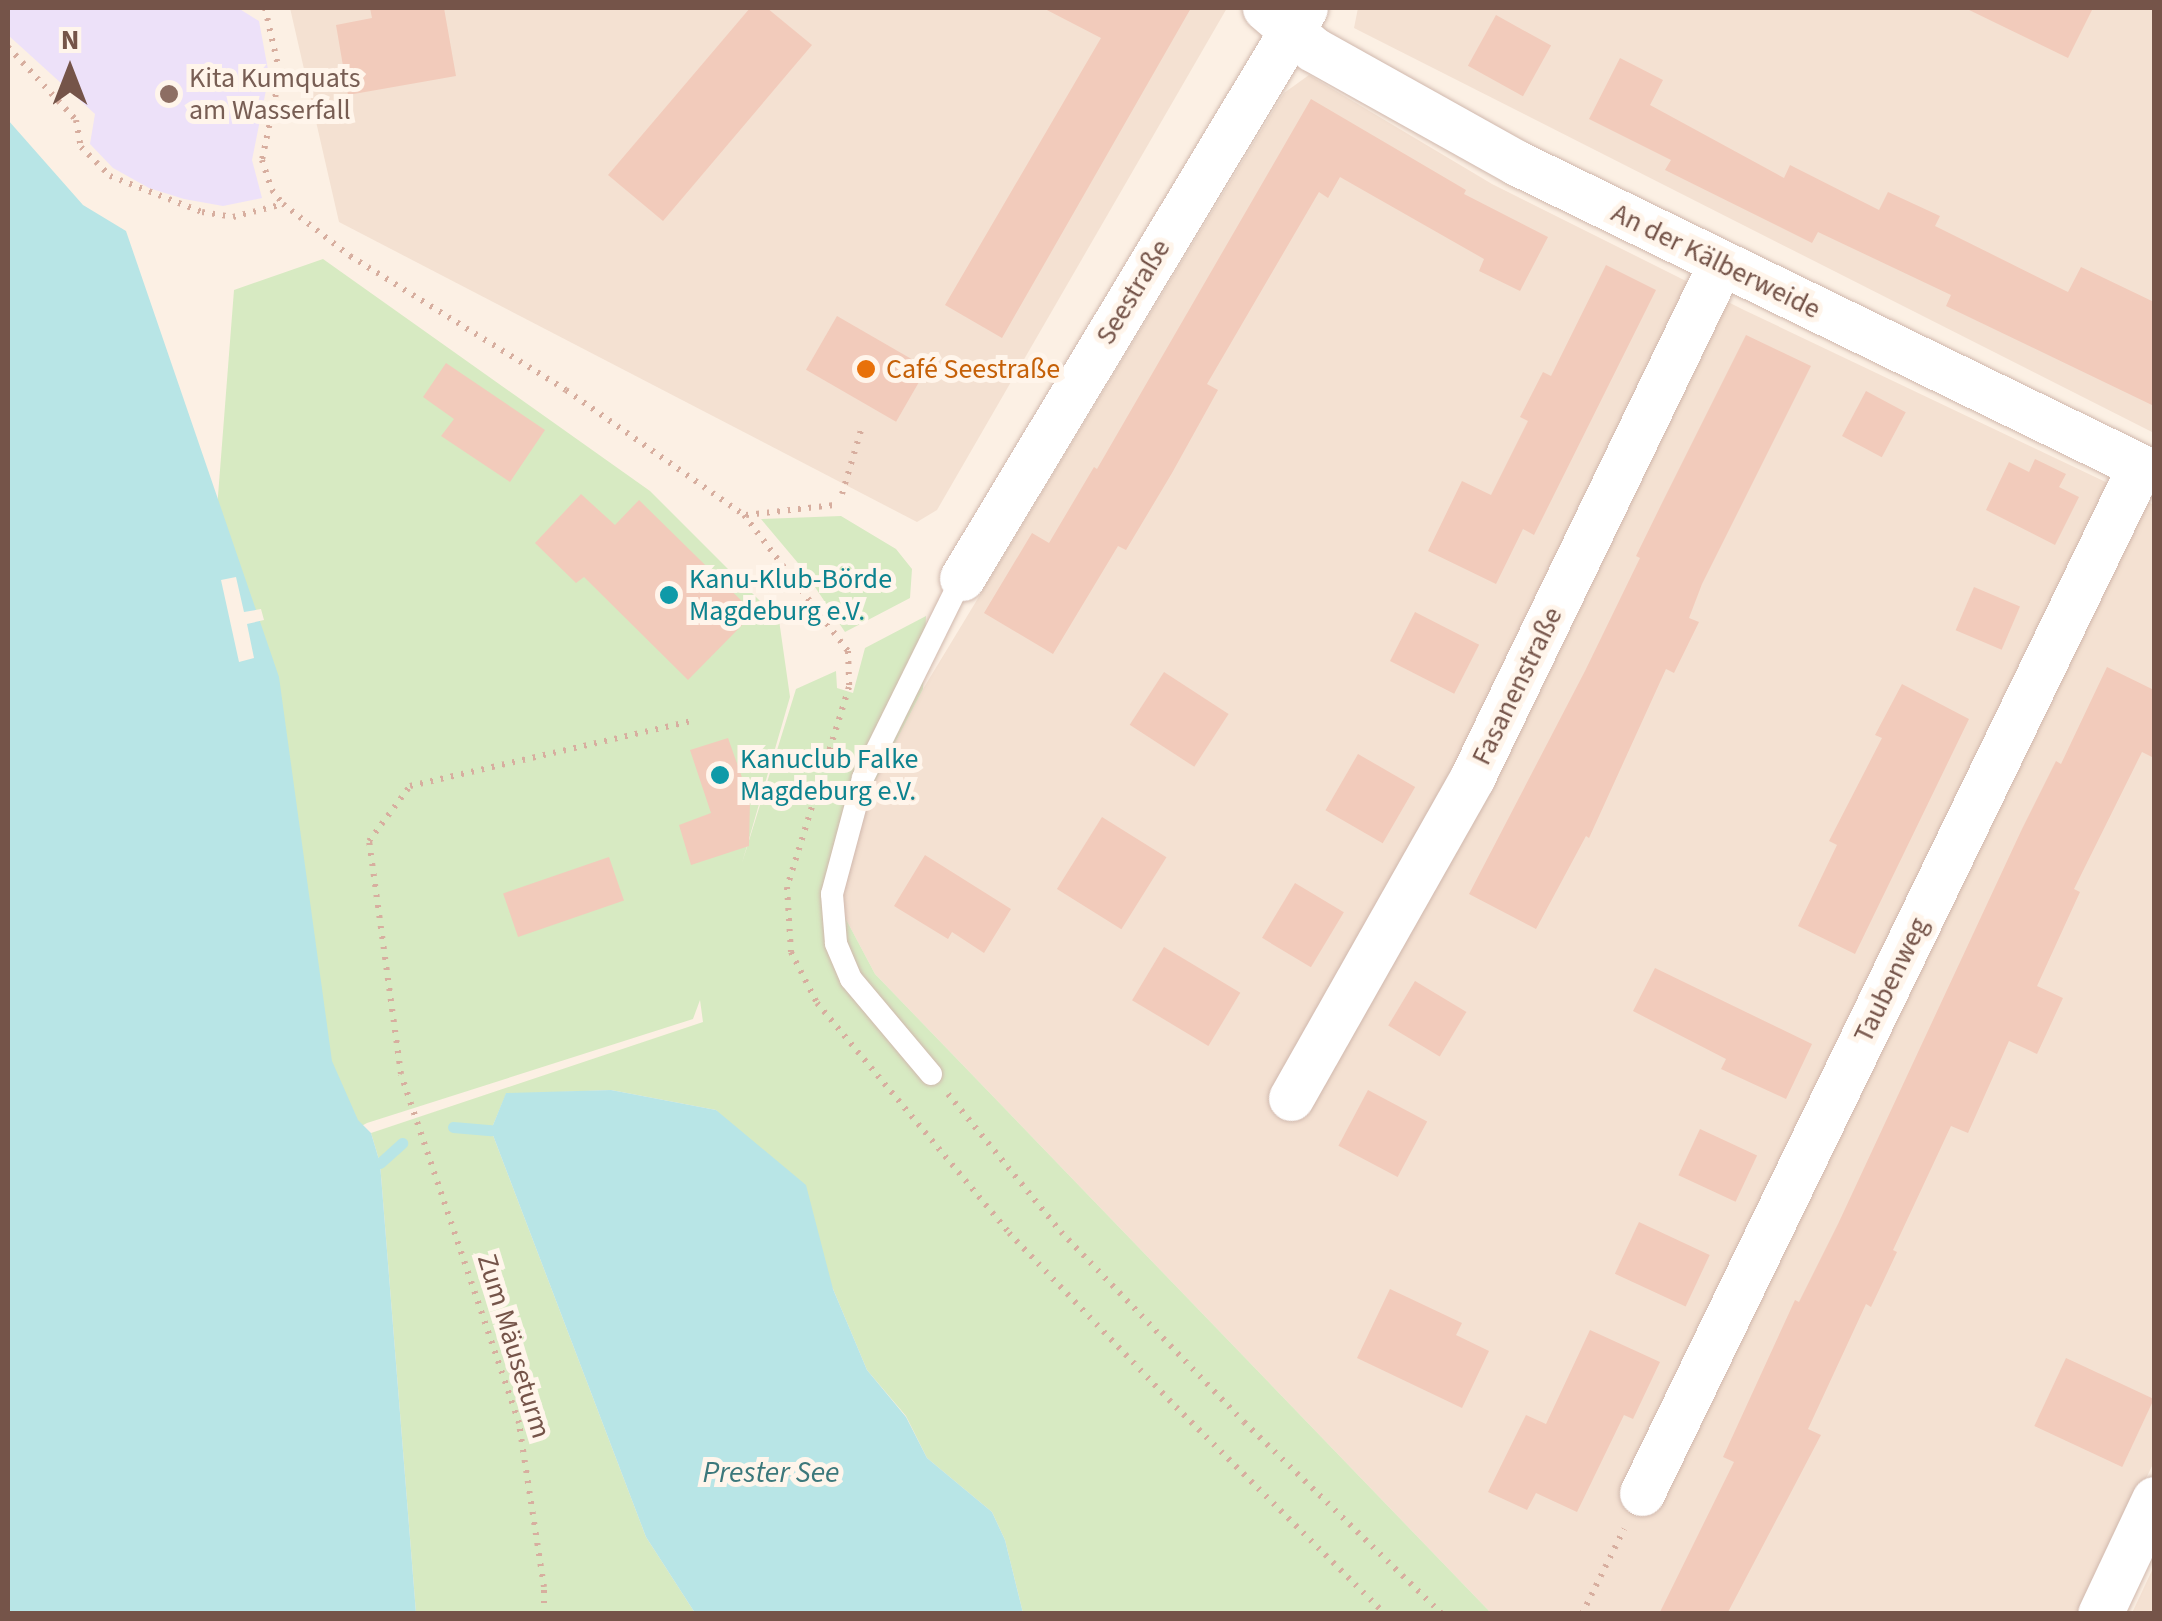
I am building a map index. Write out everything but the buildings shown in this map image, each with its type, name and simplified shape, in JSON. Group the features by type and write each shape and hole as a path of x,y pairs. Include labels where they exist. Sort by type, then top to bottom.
{"street":[{"name":"An der Kälberweide","path":"1286,14 1313,49 1518,163 2147,470"},
{"name":"Seestraße","path":"962,578 1286,14"},
{"name":"Fasanenstraße","path":"1291,1098 1472,778 1721,264"},
{"name":"Taubenweg","path":"1642,1493 2147,470"},
{"path":"2100,1614 2154,1499"}],"lane":[{"path":"931,1074 851,979 836,944 832,894 864,778 962,578"}],"path":[{"path":"265,8 280,74 262,160 272,190 283,204 350,256 566,390 744,515 848,651 848,687 788,887 791,952 817,1003 1009,1233 1176,1408 1385,1614"},
{"path":"8,47 76,120 81,147 110,176 202,212 232,217 283,204"},
{"path":"842,494 862,427"},
{"path":"744,515 834,505"},
{"name":"Zum Mäuseturm","path":"544,1614 544,1587 520,1423 400,1074 369,841 410,786 695,720"},
{"path":"931,1074 1074,1246 1244,1422 1442,1614"},
{"path":"1582,1614 1642,1493"}],"shaded area":[{"name":"Kita Kumquats am Wasserfall","path":"8,8 238,8 259,21 269,75 252,160 262,198 223,206 184,199 149,188 113,168 90,144 95,114 8,35"},
{"path":"290,8 1227,8 937,510 917,522 339,222"},
{"path":"1358,8 2154,8 2154,433 1354,28"},
{"path":"1309,75 1492,184 1744,310 2154,505 2154,1462 2080,1613 1491,1613 875,974 840,908 865,801 923,689 1284,93"},
{"path":"2154,1566 2154,1613 2132,1613"}],"green space":[{"path":"323,259 650,491 779,620 790,697 742,863 796,689 836,671 837,688 853,693 865,648 926,616 923,689 865,801 840,908 875,974 1491,1613 1023,1613 1005,1540 992,1512 927,1458 906,1416 867,1370 833,1289 716,1110 611,1090 506,1094 491,1130 646,1537 695,1613 416,1613 380,1163 371,1133 703,1022 700,1000 693,1019 367,1123 298,1160 212,573 234,290"},
{"path":"841,516 896,549 912,569 910,598 845,632 803,569 761,519"}],"water":[{"path":"8,120 83,205 126,231 279,677 332,1061 358,1120 371,1133 380,1163 416,1613 8,1613"},
{"name":"Prester See","path":"611,1090 716,1110 806,1185 833,1289 867,1370 906,1417 927,1458 992,1512 1005,1540 1023,1613 695,1613 646,1537 491,1130 506,1093"}],"pier":[{"path":"236,577 244,612 261,609 264,620 247,624 254,658 239,662 221,580"}],"waterway":[{"path":"453,1127 491,1130"},
{"path":"380,1163 402,1143"}],"place":[{"name":"Kita Kumquats am Wasserfall","path":"169,94"},
{"name":"Café Seestraße","path":"866,369"},
{"name":"Kanu-Klub-Börde Magdeburg e.V.","path":"669,595"},
{"name":"Kanuclub Falke Magdeburg e.V.","path":"720,775"}]}
